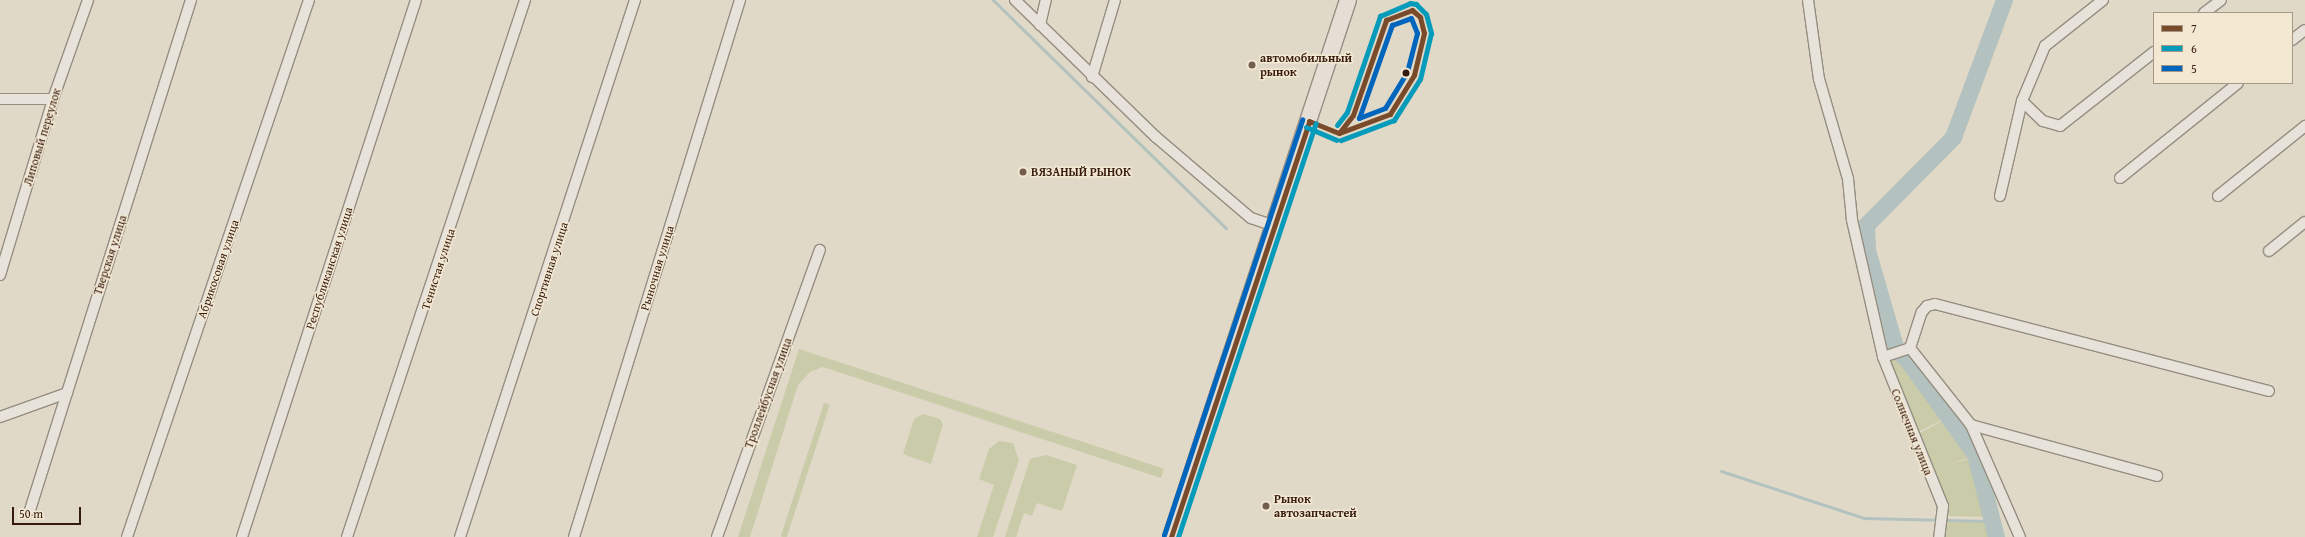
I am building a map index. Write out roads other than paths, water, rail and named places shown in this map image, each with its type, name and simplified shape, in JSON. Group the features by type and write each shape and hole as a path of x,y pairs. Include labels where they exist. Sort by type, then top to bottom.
{"main road":[{"path":"1171,537 1348,0"}],"street":[{"name":"Липовый переулок","path":"0,275 53,99 88,0"},
{"name":"Тверская улица","path":"30,510 191,0"},
{"name":"Абрикосовая улица","path":"127,537 309,0"},
{"name":"Республиканская улица","path":"242,537 416,0"},
{"name":"Тенистая улица","path":"347,537 525,0"},
{"name":"Спортивная улица","path":"460,537 635,0"},
{"name":"Рыночная улица","path":"574,537 740,0"},
{"path":"1015,0 1092,77 1251,218 1274,226"},
{"path":"1040,25 1046,0"},
{"path":"1092,77 1115,0"},
{"name":"Солнечная улица","path":"1808,0 1819,79 1848,179 1852,220 1887,356 1943,506 1940,534"},
{"path":"2000,196 2022,101 2045,46 2103,0"},
{"path":"2205,12 2220,0"},
{"path":"2293,39 2305,30"},
{"path":"2022,101 2043,120 2060,126 2153,53"},
{"path":"2120,178 2237,84"},
{"path":"0,99 53,99"},
{"path":"2218,196 2305,126"},
{"path":"2269,251 2305,222"},
{"name":"Троллейбусная улица","path":"717,537 820,250"},
{"path":"1910,348 1922,312 1927,306 1935,304 2269,391"},
{"path":"1887,356 1910,348"},
{"path":"1910,348 1971,425 2020,537"},
{"path":"0,417 67,393"},
{"path":"1971,425 2157,476"}],"waterway":[{"path":"993,0 1226,228"},
{"path":"1996,537 1975,454 1906,358 1896,350 1867,250 1866,225 1953,137 2004,0"},
{"path":"1721,471 1864,518 1990,521"}],"place":[{"name":"автомобильный рынок","path":"1252,65"},
{"name":"ВЯЗАНЫЙ РЫНОК","path":"1023,172"},
{"name":"Рынок автозапчастей","path":"1266,506"}]}
